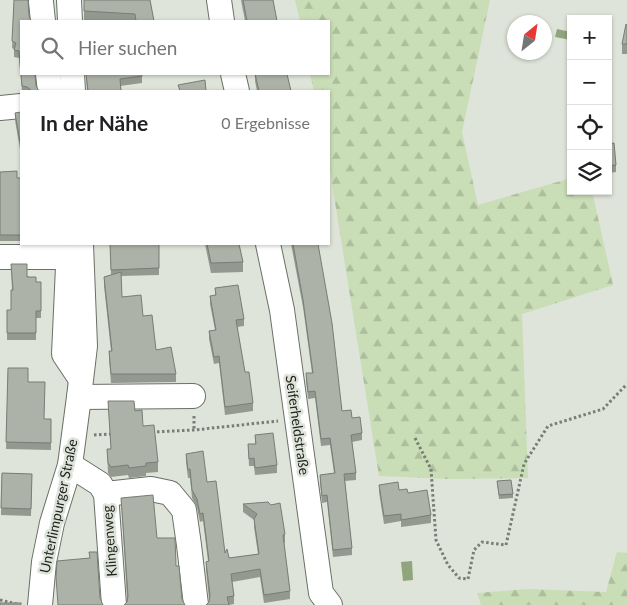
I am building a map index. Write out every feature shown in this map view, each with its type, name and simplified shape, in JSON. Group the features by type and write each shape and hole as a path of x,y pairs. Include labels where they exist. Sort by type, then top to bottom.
{"street":[{"path":"69,0 70,20"},
{"path":"219,0 222,20"},
{"path":"48,75 50,90"},
{"path":"72,75 73,90"},
{"path":"233,75 237,90"},
{"path":"0,108 20,106"},
{"name":"Seiferheldstraße","path":"268,245 282,310 321,593 330,605"},
{"name":"Unterlimpurger Straße","path":"0,257 72,248 85,346 70,464 52,523 44,562 40,605"},
{"path":"80,387 193,396"},
{"name":"Klingenweg","path":"70,464 100,484 106,494 114,605"},
{"path":"106,494 151,489 170,493 184,510 196,605"}],"path":[{"path":"415,438 430,469 436,540 448,565 459,578 468,579 474,550 482,542 506,545 524,464 548,426 603,409 627,384"},
{"path":"148,432 194,430 297,419"},
{"path":"74,436 120,434"},
{"path":"0,600 22,605"}],"green space":[{"path":"295,0 490,0 462,132 478,205 567,179 567,195 593,195 613,285 522,314 528,478 449,479 379,476 330,171 330,90 314,90 310,75 330,75 330,20 300,20"},
{"path":"617,552 627,553 627,605 481,605 477,593 529,589 606,592"}],"shaded area":[{"path":"557,29 567,31 567,39 555,37"},
{"path":"412,561 413,580 403,581 401,562"}],"building":[{"path":"14,0 28,0 31,20 20,20 20,63 19,51 14,50 16,43 12,41"},
{"path":"84,0 150,0 154,20 136,20 135,14 84,11"},
{"path":"243,0 273,0 277,20 247,20"},
{"path":"626,24 627,44 622,44"},
{"path":"21,75 35,75 38,90 31,90 22,86"},
{"path":"86,75 142,75 120,79 121,90 88,90"},
{"path":"255,75 287,75 291,90 259,90"},
{"path":"205,80 206,90 180,90 178,85"},
{"path":"20,112 20,142 15,113"},
{"path":"612,143 614,143 616,165 612,166 612,150"},
{"path":"17,171 17,178 20,178 20,235 0,235 0,172"},
{"path":"110,245 159,245 159,268 111,270"},
{"path":"207,245 239,245 243,262 211,263"},
{"path":"293,245 318,245 332,323 342,411 351,410 352,418 360,417 362,433 351,435 356,473 344,474 352,548 333,550 327,495 322,496 320,475 335,473 330,438 321,439 315,391 308,392 306,373 313,373"},
{"path":"11,264 27,264 27,277 36,277 36,282 41,282 41,311 36,311 36,333 7,333 7,310 11,310 11,290 13,290"},
{"path":"121,272 122,297 141,295 143,316 152,315 156,350 171,347 176,374 111,374 109,351 112,351 104,277"},
{"path":"238,285 244,319 236,320 245,372 249,372 253,403 225,407 219,356 214,357 209,331 216,330 210,296 216,295 215,288"},
{"path":"8,368 28,368 28,382 45,382 44,419 51,419 51,443 6,442"},
{"path":"108,401 134,401 135,411 142,410 143,426 154,425 158,462 129,468 128,465 111,467 108,463 107,449 111,449"},
{"path":"273,433 277,465 255,468 254,458 249,459 248,444 256,444 255,435"},
{"path":"203,451 207,482 216,481 225,553 227,549 229,558 259,554 254,519 257,514 243,504 268,502 271,505 280,503 290,591 264,595 260,569 231,574 234,596 227,597 229,605 206,605 209,602 210,595 206,562 209,561 203,513 200,514 197,499 192,490 186,454"},
{"path":"2,473 32,474 31,509 1,508"},
{"path":"511,480 513,494 499,495 497,481"},
{"path":"398,482 399,490 407,489 408,493 427,490 431,515 401,520 401,514 384,516 379,485"},
{"path":"153,495 157,538 175,538 176,566 179,566 182,599 185,605 124,605 127,602 128,596 121,498"},
{"path":"89,552 97,552 100,598 103,605 58,605 57,561 90,558"},
{"path":"0,603 21,603 21,605 0,605"}]}
